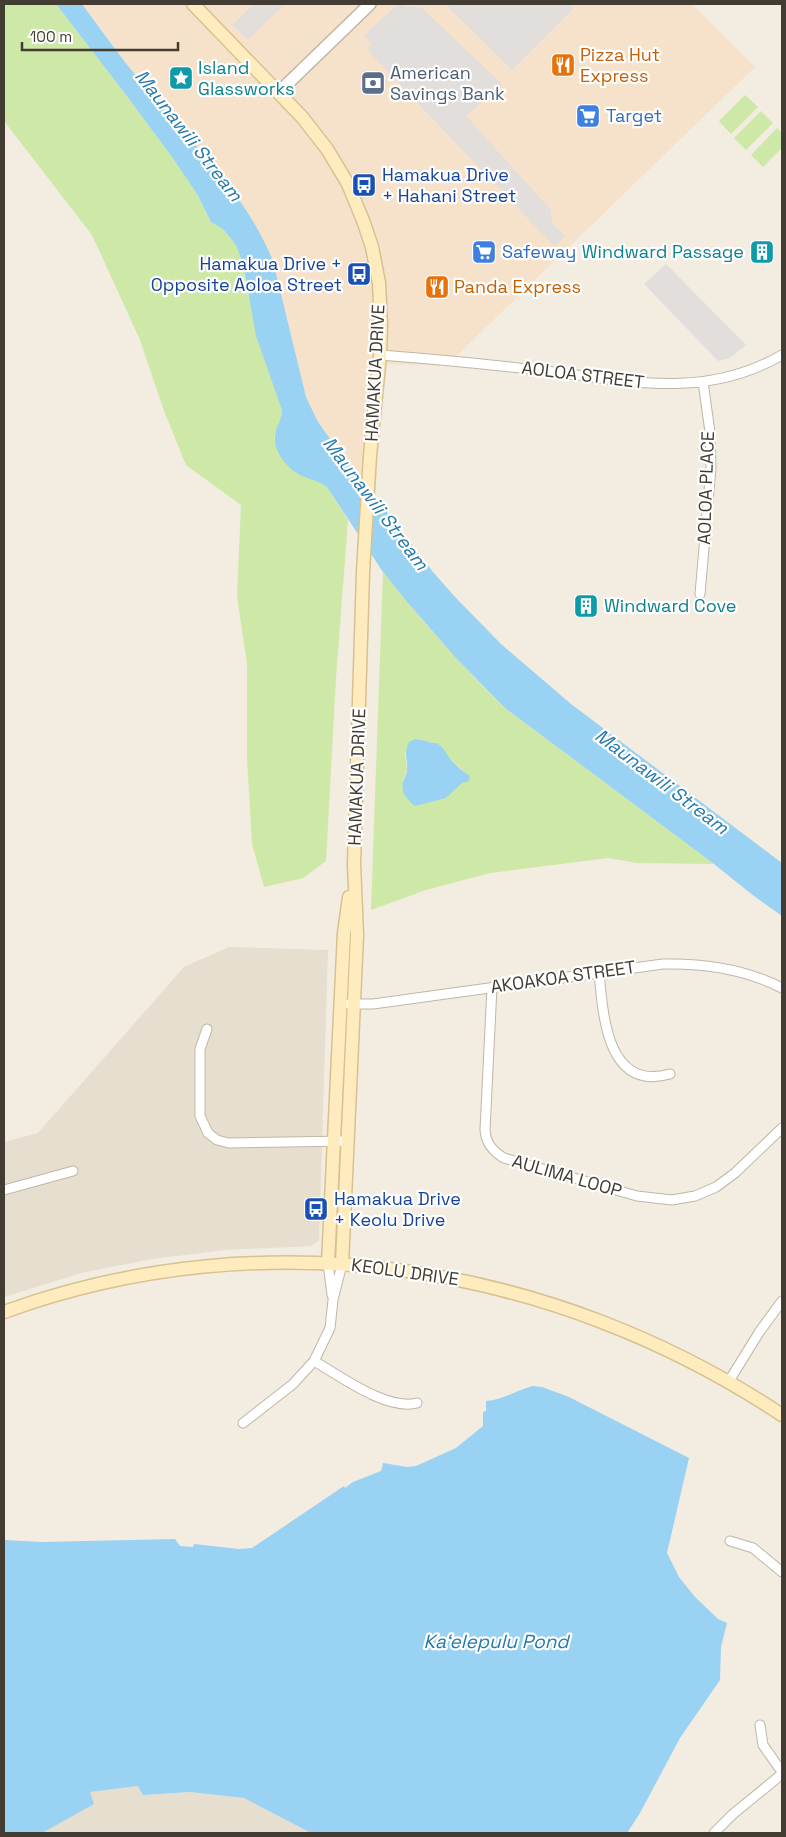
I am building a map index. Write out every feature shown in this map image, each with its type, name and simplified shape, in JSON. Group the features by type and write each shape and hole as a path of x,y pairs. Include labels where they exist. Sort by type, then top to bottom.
{"main road":[{"name":"HAMAKUA DRIVE","path":"193,4 279,92 327,149 348,184 359,210 370,242 378,283 381,325 380,354 370,456 363,572 354,864 344,934 348,1004 342,1141 342,1264"},
{"name":"HAMAKUA DRIVE","path":"328,1263 342,1141"},
{"name":"KEOLU DRIVE","path":"4,1312 85,1288 155,1273 226,1265 328,1263 398,1269 444,1276 516,1292 644,1338 729,1381 782,1415"}],"street":[{"path":"279,92 370,4"},
{"name":"AOLOA STREET","path":"380,354 465,361 673,385 703,382 741,374 782,355"},
{"name":"AOLOA PLACE","path":"700,594 710,468 710,432 703,382"},
{"name":"AKOAKOA STREET","path":"348,1004 373,1004 663,964 701,964 737,971 755,976 782,988"},
{"path":"599,972 606,1031 611,1046 619,1058 639,1075 653,1077 670,1074"},
{"name":"AULIMA LOOP","path":"492,987 485,1136 494,1151 504,1158 637,1196 672,1200 695,1196 716,1187 735,1173 782,1128"},
{"path":"207,1029 200,1049 200,1116 204,1128 212,1137 229,1142 342,1141"},
{"path":"4,1190 73,1171"},
{"name":"HAMAKUA DRIVE","path":"328,1263 333,1300"},
{"name":"HAMAKUA DRIVE","path":"243,1423 293,1384 314,1361 330,1328 333,1300 342,1264"},
{"path":"729,1381 760,1331 782,1301"},
{"path":"314,1361 378,1398 400,1405 417,1403"},
{"path":"730,1541 753,1548 782,1572"},
{"path":"714,1833 733,1814 782,1773 763,1745 760,1725"}],"shaded area":[{"path":"82,4 692,4 755,67 447,365 370,364 362,478 325,432 310,408 273,261 237,195 143,85"},
{"path":"254,4 285,4 248,40 232,25"},
{"path":"398,4 403,4 406,7 422,8 502,84 466,116 551,210 552,223 565,236 555,247 368,51 371,44 364,35"},
{"path":"445,4 570,4 574,8 512,70"},
{"path":"666,264 746,345 730,358 718,361 644,284"},
{"path":"229,947 328,950 319,1240 311,1246 225,1250 152,1259 81,1273 4,1297 4,1142 38,1133 184,967"},
{"path":"138,1786 143,1795 190,1792 244,1798 311,1833 42,1833 59,1823 90,1792"}],"green space":[{"path":"4,4 56,4 172,157 197,194 211,222 223,229 236,245 243,264 246,288 282,410 281,419 274,437 278,451 296,473 317,480 327,487 348,520 336,678 326,861 303,878 264,887 252,844 247,759 247,664 237,596 241,505 186,465 164,411 140,340 92,235 4,121"},
{"path":"745,95 758,107 731,134 719,121"},
{"path":"761,111 773,123 746,150 734,138"},
{"path":"777,128 782,133 782,148 763,167 751,155"},
{"path":"383,572 442,642 505,708 714,864 637,863 608,858 490,873 426,890 371,910","holes":["415,739 437,743 465,773 451,793 415,806 403,781 407,769 405,753"]}],"water":[{"name":"Maunawili Stream","path":"56,4 82,4 134,74 232,189 261,236 273,261 306,397 317,420 433,572 501,644 571,704 782,863 782,916 505,708 455,657 383,572 327,487 318,481 297,474 280,456 275,440 282,410 256,336 243,264 236,245 223,229 211,222 197,194 172,157"},
{"path":"415,739 437,743 452,761 470,776 469,781 462,783 446,798 415,806 405,796 403,782 407,772 407,747 409,742"},
{"name":"Kaʻelepulu Pond","path":"533,1386 542,1387 569,1397 689,1458 667,1553 679,1577 695,1597 718,1619 727,1623 721,1647 720,1680 680,1738 640,1813 627,1833 311,1833 244,1798 190,1792 143,1795 138,1786 90,1792 94,1804 42,1833 4,1833 4,1540 42,1542 175,1539 180,1546 193,1547 194,1544 239,1549 252,1548 344,1486 345,1488 353,1482 381,1471 383,1463 407,1467 416,1466 456,1448 483,1426 483,1412 486,1411 486,1401 498,1399"}],"place":[{"name":"Pizza Hut Express","path":"563,65"},
{"name":"Island Glassworks","path":"181,78"},
{"name":"American Savings Bank","path":"373,83"},
{"name":"Target","path":"588,116"},
{"name":"Hamakua Drive + Hahani Street","path":"364,185"},
{"name":"Safeway","path":"484,252"},
{"name":"Windward Passage","path":"762,252"},
{"name":"Hamakua Drive + Opposite Aoloa Street","path":"359,274"},
{"name":"Panda Express","path":"437,287"},
{"name":"Windward Cove","path":"586,606"},
{"name":"Hamakua Drive + Keolu Drive","path":"316,1209"}]}
